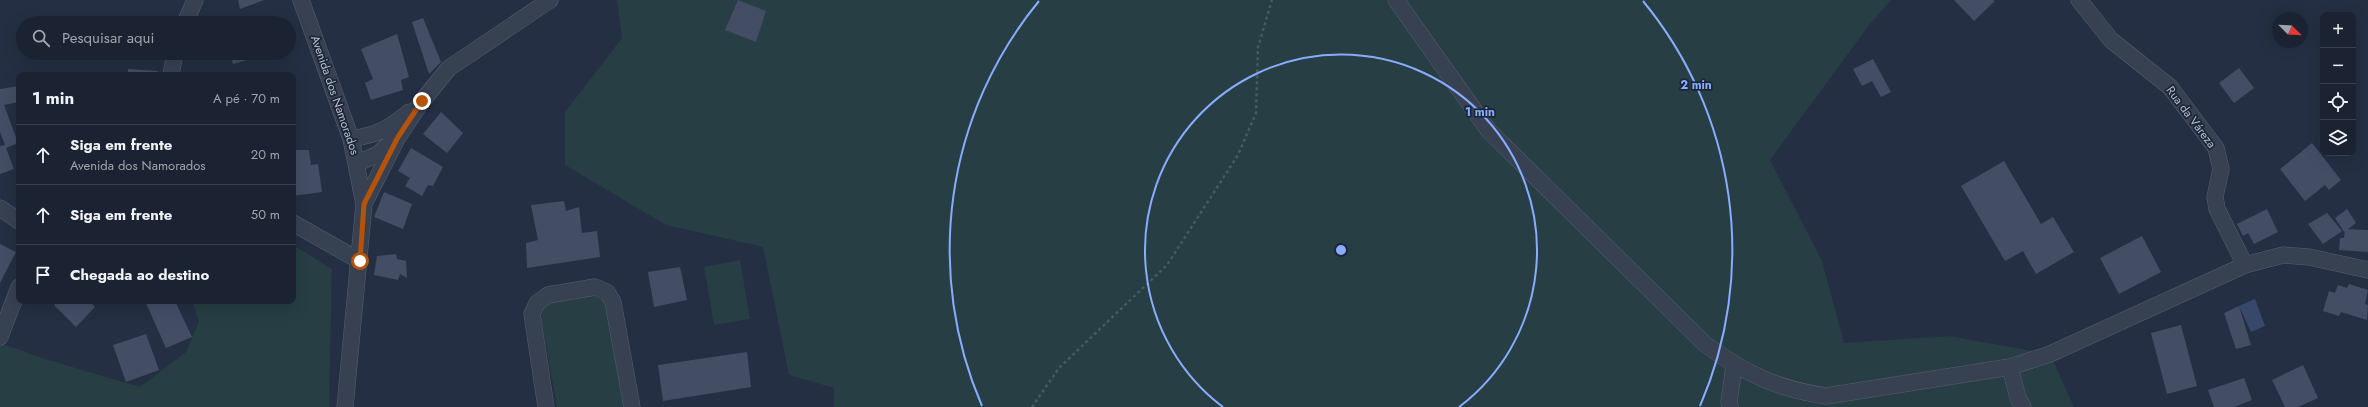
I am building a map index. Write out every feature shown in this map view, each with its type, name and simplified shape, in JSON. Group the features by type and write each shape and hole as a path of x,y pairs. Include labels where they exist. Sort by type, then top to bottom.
{"street":[{"path":"188,16 195,0"},
{"name":"Avenida dos Namorados","path":"301,0 351,139 358,163 364,204 360,261 345,407"},
{"path":"364,204 398,137 422,101 449,68 550,0"},
{"path":"1396,0 1489,131 1705,344 1734,366 1768,383 1796,392 1826,396 2010,367 2050,354 2245,265 2283,255 2309,257 2368,270"},
{"name":"Rua da Váreza","path":"2079,0 2111,40 2170,86 2216,148 2221,169 2215,198 2217,209 2245,265"},
{"path":"172,72 174,60"},
{"path":"351,139 373,135 389,129 422,101"},
{"path":"358,163 378,154 398,137"},
{"path":"0,208 16,218"},
{"path":"296,225 360,261"},
{"path":"546,407 532,314 537,303 548,295 595,287 607,292 613,302 632,407"},
{"path":"0,337 16,295"},
{"path":"1730,407 1729,402 1734,366"},
{"path":"2010,367 2018,398 2023,407"}],"path":[{"path":"1032,407 1060,368 1167,265 1238,155 1256,113 1258,47 1272,0"}],"green space":[{"path":"617,0 1891,0 1870,24 1770,160 1822,261 1844,343 1949,336 2050,354 2074,407 834,407 834,388 789,375 763,247 666,225 565,165 565,112 622,38"},
{"path":"296,247 332,269 329,407 0,407 0,343 42,358 140,387 186,352 199,321 193,304 296,304"},
{"path":"740,260 750,319 714,325 704,267"},
{"path":"592,295 600,297 607,303 623,407 557,407 541,317 543,307 550,301"}],"water":[{"path":"2255,299 2265,326 2251,332 2239,306"}],"building":[{"path":"238,0 264,0 240,9"},
{"path":"738,0 766,11 756,42 725,30"},
{"path":"1954,0 1993,0 1995,1 1974,21"},
{"path":"423,18 441,62 429,74 412,22"},
{"path":"397,34 409,77 401,80 403,90 371,100 365,83 373,79 361,49"},
{"path":"1873,59 1891,92 1881,97 1872,81 1862,86 1853,69"},
{"path":"232,60 247,60 233,64"},
{"path":"2239,68 2254,88 2234,103 2219,83"},
{"path":"128,69 158,71 158,72 128,72"},
{"path":"16,86 16,103 4,105 16,138 16,144 6,148 14,169 0,174 0,146 5,145 0,132 0,89"},
{"path":"441,112 463,133 447,153 423,134"},
{"path":"2312,143 2320,153 2320,156 2322,156 2341,180 2329,190 2325,185 2305,201 2280,169"},
{"path":"411,148 443,167 433,186 428,185 422,196 405,186 410,178 398,171"},
{"path":"296,150 309,150 311,165 318,164 322,192 296,196"},
{"path":"2004,161 2041,224 2053,217 2074,252 2036,274 2023,251 2005,261 1961,186"},
{"path":"384,192 412,204 403,229 374,217"},
{"path":"564,201 566,211 579,207 582,233 597,231 600,257 527,268 526,243 538,240 531,205"},
{"path":"2267,209 2278,232 2254,244 2248,233 2243,236 2237,224"},
{"path":"2347,209 2356,223 2344,232 2335,218"},
{"path":"2327,213 2342,231 2323,244 2308,224"},
{"path":"2345,229 2368,230 2368,252 2339,250 2340,238 2344,238"},
{"path":"2142,236 2161,272 2119,294 2100,258"},
{"path":"0,244 16,252 0,283"},
{"path":"396,254 397,259 406,261 407,278 400,274 398,280 374,275 377,256"},
{"path":"680,267 687,300 654,307 648,272"},
{"path":"2349,284 2368,290 2365,304 2368,305 2367,320 2341,312 2339,316 2323,311 2329,291 2335,293 2338,285 2347,288"},
{"path":"92,304 95,307 76,327 54,305"},
{"path":"146,304 176,304 192,337 166,348"},
{"path":"2239,306 2251,345 2236,349 2224,313"},
{"path":"2181,325 2197,386 2167,394 2151,333"},
{"path":"146,334 159,370 126,382 113,345"},
{"path":"747,352 751,387 663,401 658,365"},
{"path":"2303,365 2318,398 2298,407 2285,407 2272,380"},
{"path":"2244,378 2252,400 2234,407 2214,407 2208,390"}],"route":[{"path":"360,261 364,204 398,137 422,101"}]}
